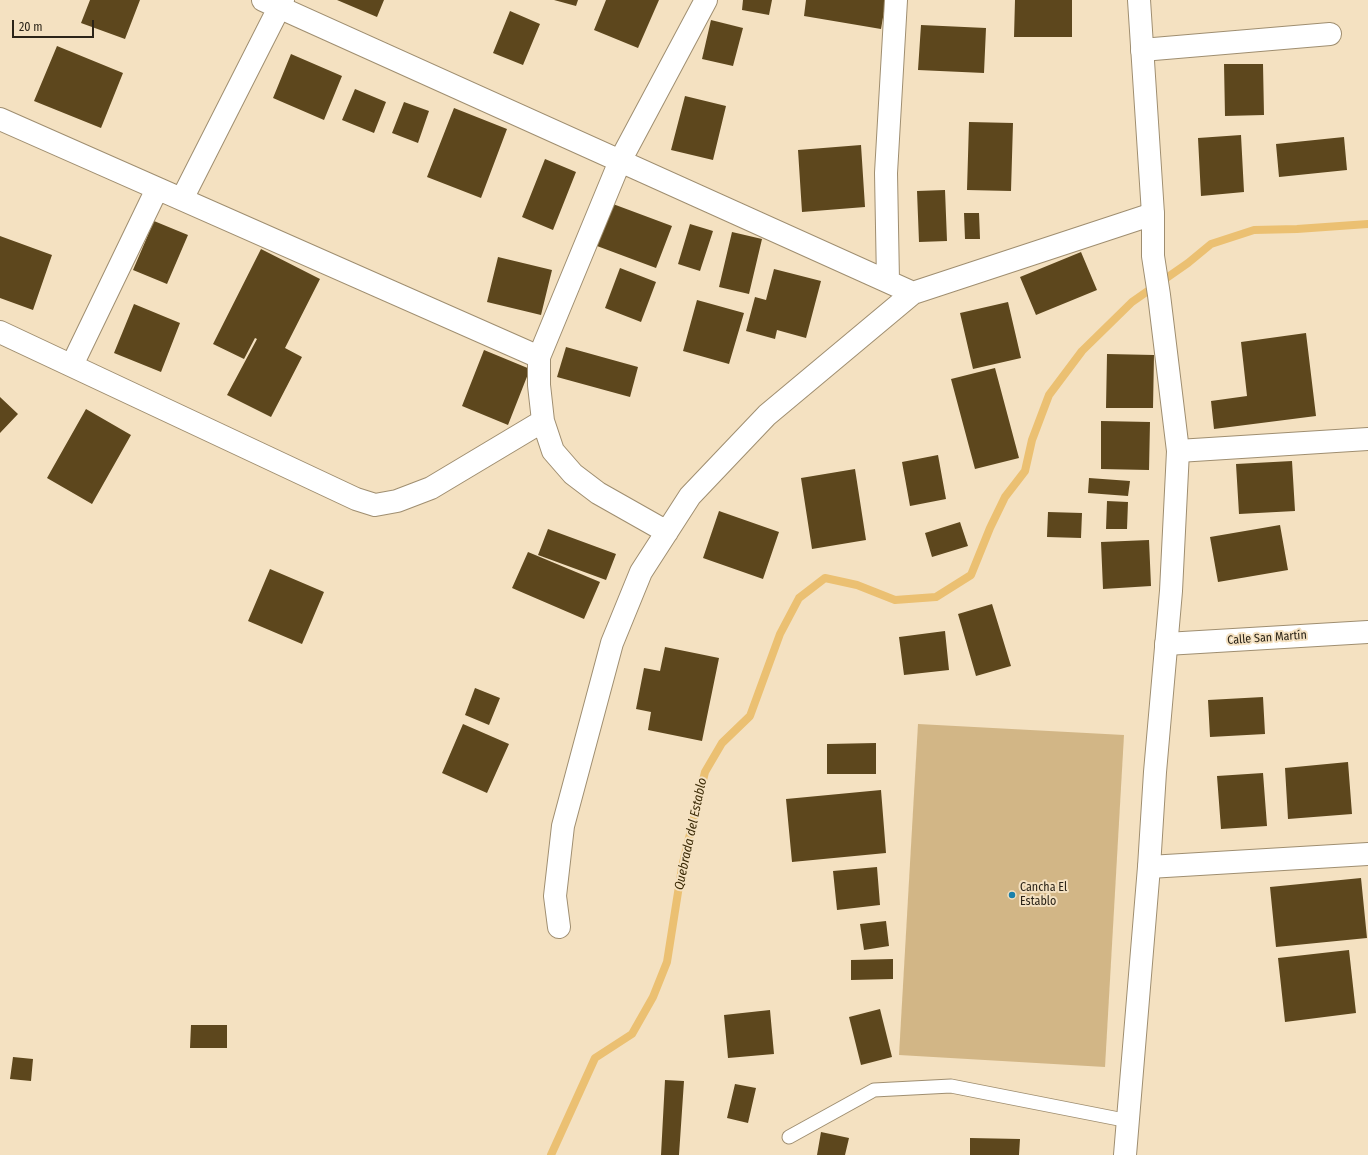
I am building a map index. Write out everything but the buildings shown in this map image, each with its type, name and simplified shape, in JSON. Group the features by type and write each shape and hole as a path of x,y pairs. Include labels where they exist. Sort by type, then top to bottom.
{"street":[{"path":"667,532 598,493 573,474 553,451 543,421 539,385 539,358 620,160 706,0"},
{"path":"888,282 886,173 896,0"},
{"path":"1125,1155 1150,867 1155,772 1171,591 1178,451 1159,295 1152,256 1153,214 1139,0"},
{"path":"182,200 275,2 913,293"},
{"path":"1142,50 1330,34"},
{"path":"0,119 539,358"},
{"path":"72,365 157,189"},
{"path":"559,927 555,896 563,826 612,643 641,572 690,496 767,415 913,293 1153,214"},
{"path":"0,332 356,499 375,505 398,501 431,488 543,421"},
{"path":"1178,451 1368,439"},
{"name":"Calle San Martín","path":"1166,644 1368,632"},
{"path":"1150,867 1368,854"}],"lane":[{"path":"789,1137 874,1090 950,1086 1129,1121"}],"shaded area":[{"name":"Cancha El Establo","path":"918,724 1124,735 1105,1067 899,1055"}],"waterway":[{"name":"Quebrada del Establo","path":"551,1155 595,1058 632,1034 653,997 667,962 682,867 705,772 722,743 750,716 780,634 799,598 825,578 857,585 895,600 936,597 971,575 990,528 1005,497 1025,471 1032,440 1049,395 1082,351 1132,302 1188,263 1211,244 1254,230 1297,229 1368,224"}],"place":[{"name":"Cancha El Establo","path":"1012,895"}]}
